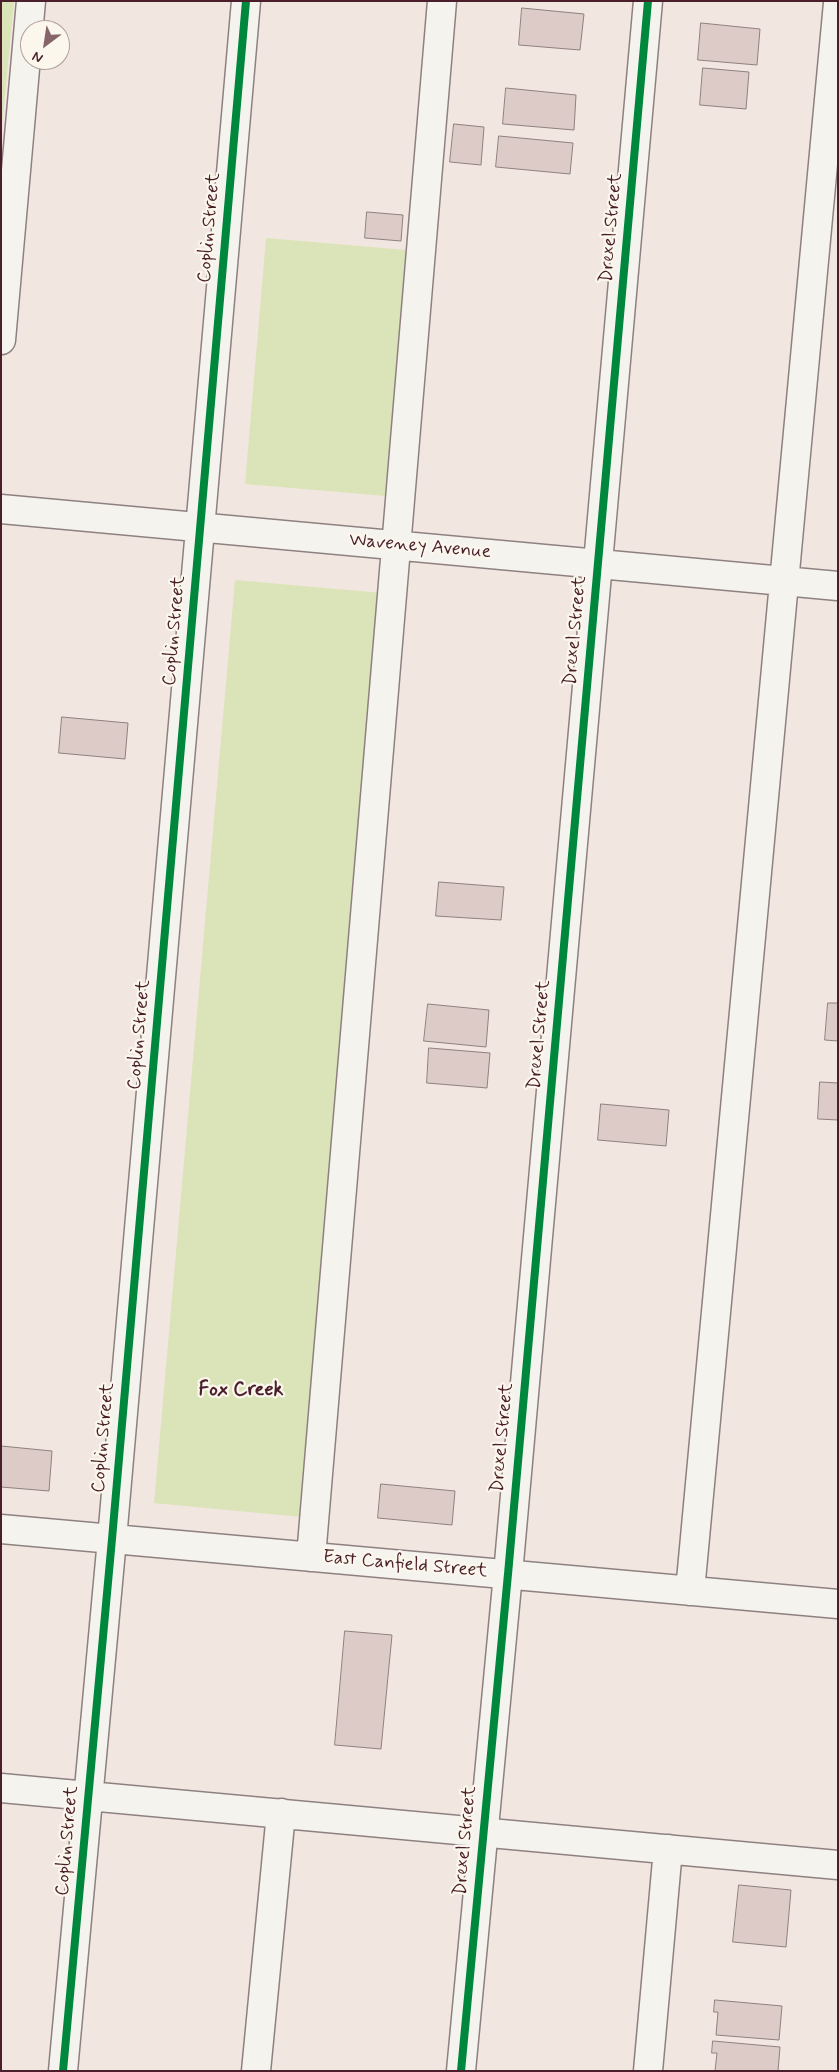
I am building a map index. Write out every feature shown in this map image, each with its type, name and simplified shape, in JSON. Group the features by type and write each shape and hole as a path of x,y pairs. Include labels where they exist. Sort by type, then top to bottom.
{"street":[{"path":"1,340 31,1"},
{"name":"Coplin Street","path":"63,2071 112,1539 246,1"},
{"path":"311,1556 442,1"},
{"name":"Drexel Street","path":"461,2071 508,1574 648,1"},
{"path":"690,1590 838,3"},
{"name":"Waveney Avenue","path":"1,509 838,586"},
{"name":"East Canfield Street","path":"1,1529 838,1604"},
{"path":"1,1788 88,1794 838,1865"},
{"path":"256,2071 281,1813"},
{"path":"648,2071 668,1849"}],"green space":[{"path":"1,1 14,1 1,136"},
{"path":"266,238 406,250 385,496 245,484"},
{"path":"235,580 382,593 301,1517 154,1503"}],"building":[{"path":"522,8 584,14 580,50 519,45"},
{"path":"701,23 760,29 757,65 698,60"},
{"path":"703,68 749,72 746,109 700,105"},
{"path":"506,88 576,95 574,130 503,124"},
{"path":"454,124 484,127 481,165 450,162"},
{"path":"499,136 573,143 570,174 496,167"},
{"path":"367,212 403,215 401,241 365,238"},
{"path":"62,717 128,723 125,759 59,753"},
{"path":"439,882 504,887 501,920 436,916"},
{"path":"828,1003 838,1003 838,1041 825,1040"},
{"path":"428,1004 489,1010 486,1047 424,1041"},
{"path":"429,1048 490,1053 487,1088 427,1083"},
{"path":"820,1082 838,1083 838,1120 818,1119"},
{"path":"601,1104 669,1110 666,1146 598,1140"},
{"path":"1,1446 52,1451 49,1491 1,1487"},
{"path":"381,1484 455,1491 452,1525 378,1518"},
{"path":"345,1631 392,1635 381,1749 335,1745"},
{"path":"739,1885 791,1890 786,1947 733,1942"},
{"path":"715,2000 782,2006 779,2040 716,2035 718,2012 714,2012"},
{"path":"713,2041 780,2047 778,2071 715,2071 717,2053 712,2053"}],"cycle path":[{"path":"63,2071 112,1539 246,1"},
{"path":"461,2071 508,1574 648,1"}],"district":[{"name":"Fox Creek","path":"241,1391"}]}
